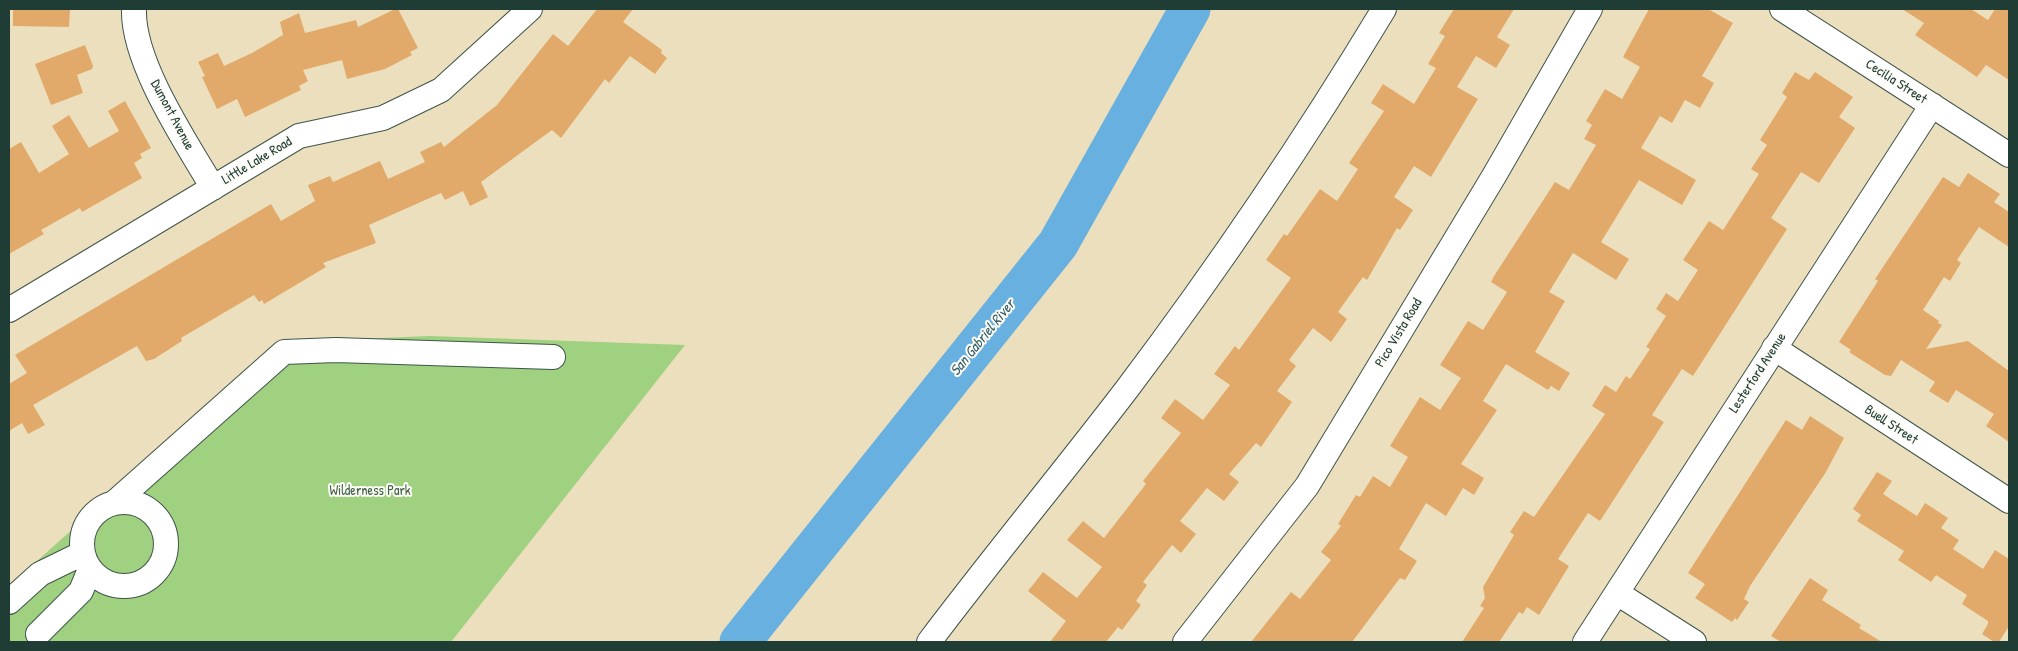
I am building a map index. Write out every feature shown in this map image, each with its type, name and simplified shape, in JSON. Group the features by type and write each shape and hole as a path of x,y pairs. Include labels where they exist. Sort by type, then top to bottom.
{"street":[{"name":"Dumont Avenue","path":"134,9 134,23 154,84 213,188"},
{"name":"Little Lake Road","path":"9,310 299,136 383,118 441,90 530,9"},
{"path":"928,642 1126,390 1196,296 1285,167 1384,9"},
{"name":"Pico Vista Road","path":"1185,642 1307,486 1494,176 1590,9"},
{"name":"Cecilia Street","path":"1782,9 2009,155"},
{"name":"Lesterford Avenue","path":"1585,642 1932,105"},
{"name":"Buell Street","path":"1774,348 2009,501"},
{"path":"38,634 81,591 86,561 82,540 85,528 92,517 102,508 114,503 284,352 336,350 553,357"},
{"path":"86,561 98,578 110,584 122,586 134,585 148,579 158,569 164,557 166,542 163,528 156,517 136,504 114,503"},
{"path":"9,602 40,574 86,561"},
{"path":"1617,593 1694,642"}],"green space":[{"name":"Wilderness Park","path":"430,336 685,345 451,642 9,642 9,586 282,342"}],"building":[{"path":"13,9 70,9 69,27 13,26"},
{"path":"398,9 418,48 410,52 412,55 385,69 347,79 342,60 303,70 308,81 299,86 301,90 245,117 237,99 217,109 202,77 205,76 198,62 218,53 224,66 252,53 283,35 280,22 299,13 305,33 356,20 358,27"},
{"path":"597,9 633,9 623,22 662,50 661,53 667,58 655,74 630,56 609,83 605,79 561,138 552,130 481,182 488,197 470,206 463,191 445,200 441,193 369,225 376,243 323,263 326,267 264,304 262,300 259,302 254,295 181,338 182,341 154,359 146,361 137,346 33,405 45,425 28,434 22,423 9,431 9,384 27,373 15,355 271,204 281,221 315,201 308,185 330,176 333,182 380,161 388,179 425,162 420,152 441,142 444,147 497,105 553,34 568,46"},
{"path":"1454,9 1514,9 1497,37 1510,45 1496,68 1476,56 1457,87 1478,99 1431,177 1414,166 1394,197 1413,210 1400,230 1397,228 1367,280 1363,277 1338,312 1347,319 1331,342 1313,328 1289,360 1296,366 1277,391 1292,402 1261,447 1256,443 1229,474 1239,482 1224,501 1207,488 1180,521 1196,534 1181,553 1172,545 1143,582 1147,585 1136,601 1141,605 1122,630 1118,627 1106,642 1050,642 1066,621 1028,591 1043,572 1077,598 1102,567 1067,540 1083,521 1104,538 1146,484 1143,481 1181,433 1161,418 1175,399 1203,420 1230,385 1214,374 1235,346 1239,350 1291,278 1266,260 1284,234 1287,236 1320,189 1337,201 1358,169 1349,163 1384,111 1371,103 1383,84 1414,104 1436,68 1428,64 1445,36 1439,33"},
{"path":"1649,9 1708,9 1733,23 1702,76 1714,83 1700,108 1685,100 1672,123 1660,116 1641,148 1696,180 1682,205 1639,180 1601,242 1629,259 1616,280 1573,253 1549,292 1565,301 1535,352 1570,373 1559,391 1551,386 1548,390 1506,364 1483,401 1497,410 1461,464 1484,478 1474,495 1463,488 1446,516 1426,503 1399,549 1417,561 1405,580 1400,578 1352,642 1251,642 1291,592 1300,599 1331,560 1321,552 1341,526 1338,524 1356,495 1360,497 1373,476 1390,487 1408,457 1390,446 1420,397 1440,410 1461,378 1440,365 1468,321 1483,330 1507,292 1491,282 1494,276 1555,182 1569,190 1596,145 1584,139 1592,125 1586,121 1605,89 1622,99 1640,67 1623,57"},
{"path":"1902,9 1971,9 1988,20 1995,9 2009,9 2009,80 1986,65 1977,77 1915,35 1924,23"},
{"path":"85,45 93,66 92,69 77,75 83,93 51,105 35,64"},
{"path":"1795,72 1809,80 1815,72 1853,97 1839,117 1855,128 1819,183 1801,172 1771,218 1787,229 1693,376 1682,369 1652,415 1664,422 1600,521 1588,513 1558,559 1569,566 1539,615 1527,607 1523,614 1519,612 1499,642 1462,642 1484,608 1480,606 1485,598 1483,587 1514,535 1510,532 1524,511 1534,517 1605,414 1592,406 1605,385 1616,392 1626,376 1630,379 1650,349 1646,347 1666,316 1656,309 1666,293 1678,301 1698,270 1683,260 1709,221 1723,230 1759,174 1751,169 1767,145 1760,140 1787,97 1782,93"},
{"path":"125,101 151,148 140,154 142,158 134,163 142,178 82,212 80,208 41,230 44,234 9,254 9,149 21,142 39,173 69,154 52,126 69,115 89,148 119,131 108,111"},
{"path":"1968,173 2000,194 1994,202 2009,212 2009,247 1979,227 1957,260 1961,263 1950,281 1944,277 1923,310 1942,325 1926,349 1968,341 2009,371 2009,442 1986,426 1994,414 1956,390 1948,403 1929,391 1935,382 1901,360 1891,376 1885,375 1849,352 1851,350 1839,342 1878,281 1875,279 1943,177 1959,187"},
{"path":"1810,416 1844,438 1826,472 1750,586 1744,599 1749,602 1737,620 1735,618 1732,622 1695,598 1705,584 1688,573 1786,420 1802,430"},
{"path":"1877,472 1892,481 1883,494 1917,516 1925,503 1948,518 1941,528 1959,540 1953,549 1983,569 1995,550 2009,559 2009,626 1999,642 1994,642 1982,634 1988,621 1962,604 1967,595 1936,575 1931,582 1898,560 1904,551 1857,521 1861,515 1853,509"},
{"path":"1810,578 1828,590 1822,600 1861,625 1859,628 1882,642 1781,642 1771,636"}],"waterway":[{"name":"San Gabriel River","path":"740,642 1058,244 1190,9"}]}
